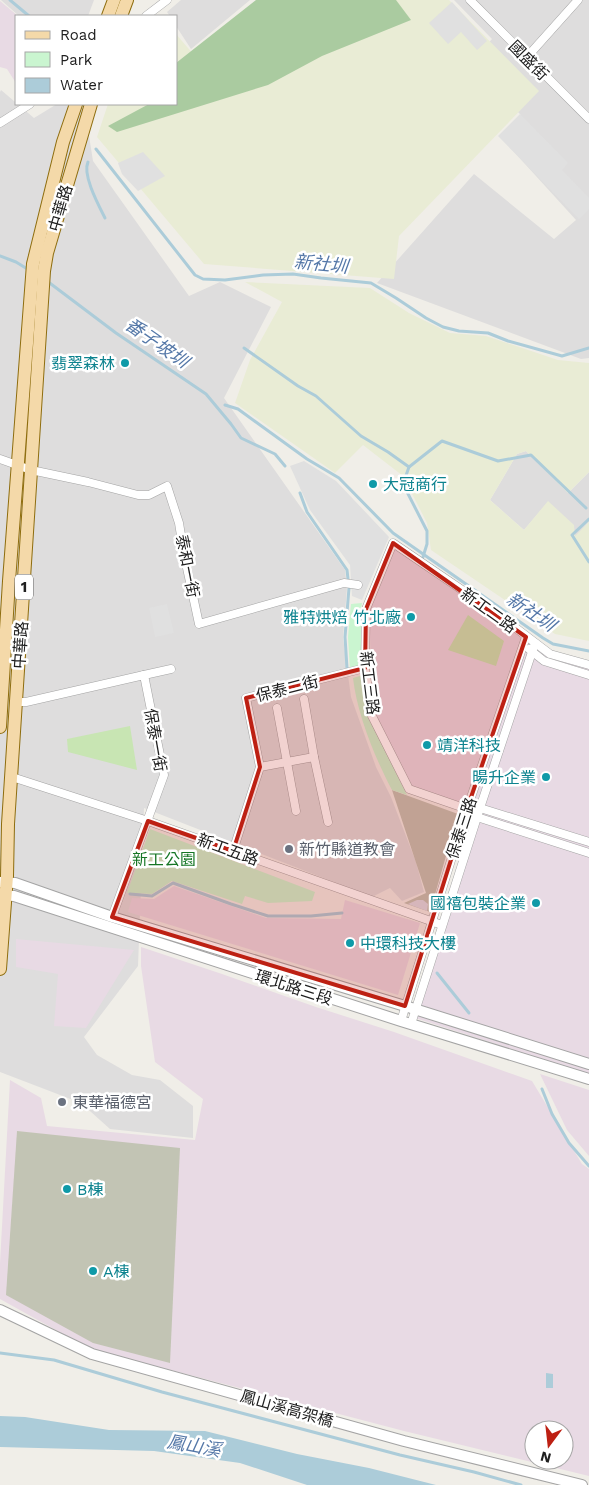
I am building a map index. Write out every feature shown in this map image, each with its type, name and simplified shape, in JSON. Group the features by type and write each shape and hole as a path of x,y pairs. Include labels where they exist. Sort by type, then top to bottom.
{"main road":[{"path":"108,15 114,0"},
{"path":"121,15 127,0"},
{"name":"中華路","path":"39,267 47,254 91,105"},
{"name":"中華路","path":"0,969 3,882 16,702 25,468 37,290 39,267 64,142 74,110"},
{"name":"中華路","path":"0,727 9,581 25,468"}],"street":[{"path":"147,15 167,0"},
{"name":"國盛街","path":"470,0 589,119"},
{"path":"527,57 578,0"},
{"path":"0,123 28,105"},
{"path":"0,459 25,468"},
{"name":"泰和一街","path":"25,468 138,495 149,495 167,486 180,523 184,554 199,624 344,583 358,585"},
{"name":"新工二路","path":"393,543 496,613 525,641 534,647 550,654 589,665"},
{"name":"新工三路","path":"393,543 366,609 365,668 372,716 409,789 467,808 480,808 589,842"},
{"name":"保泰三路","path":"406,1023 431,922 467,808 525,641"},
{"name":"新工二路","path":"534,647 544,662 589,675"},
{"name":"保泰三路","path":"410,1008 442,925 534,647"},
{"name":"保泰二街","path":"233,851 260,767 246,698 365,668"},
{"path":"16,702 26,702 171,669"},
{"name":"保泰一街","path":"112,917 164,775 144,675"},
{"path":"304,699 328,822"},
{"path":"277,708 296,812"},
{"path":"260,767 314,757"},
{"name":"新工五路","path":"12,777 148,821 442,925"},
{"name":"新工三路","path":"467,808 477,818 589,853"},
{"name":"環北路三段","path":"3,882 15,883 112,917 589,1064"},
{"name":"環北路三段","path":"3,895 14,896 406,1023 589,1079"},
{"name":"鳳山溪高架橋","path":"0,1310 92,1354 404,1441 582,1485"}],"highlighted area":[{"path":"393,543 526,637 467,809 405,1006 112,917 148,821 233,851 260,767 246,698 365,668 366,609"}],"shaded area":[{"path":"1,0 94,0 88,15 18,15"},
{"path":"181,0 250,0 191,49 178,29 178,15 169,15 167,12"},
{"path":"259,0 449,0 539,91 399,236 394,279 204,264 97,137 108,105 178,105 178,36 194,55"},
{"path":"454,0 589,0 589,358 581,359 377,283 474,174 554,239 576,220 505,142 523,119 469,65 492,39"},
{"path":"0,1 17,15 15,15 15,81 7,69 0,67"},
{"path":"452,2 487,41 477,50 461,32 448,44 429,23"},
{"path":"1,90 15,102 15,105 19,105 34,118 55,105 84,105 93,161 189,296 220,282 271,307 224,398 345,570 347,588 343,638 351,697 376,767 391,797 416,862 424,892 402,901 390,888 372,897 144,808 138,966 84,1037 97,1055 132,1075 160,1080 193,1106 193,1138 110,1129 81,1103 0,1072"},
{"path":"520,114 568,163 562,170 589,198 589,209 579,219 498,136"},
{"path":"143,152 165,176 138,191 122,174 118,163"},
{"path":"245,282 370,288 409,313 450,333 486,336 558,360 589,363 589,472 568,493 526,451 517,454 490,500 524,530 548,501 574,525 575,536 589,522 589,641 555,634 431,550 427,523 403,476 363,445 335,473 235,403 250,360 282,302"},
{"path":"526,451 568,493 589,472 589,522 575,537 548,502 524,530 490,500 517,454"},
{"path":"304,461 336,481 389,537 362,600 352,596 350,565 310,510 290,466"},
{"path":"393,544 547,656 589,663 589,1074 409,1016 475,812 411,787 375,716 369,610"},
{"path":"167,604 174,633 155,637 149,608"},
{"path":"392,790 458,814 430,912 404,903 426,893"},
{"name":"中環科技大樓","path":"174,886 266,918 341,919 345,900 420,923 398,995 128,912 132,898 154,899"},
{"path":"417,900 423,900 428,904 427,911 408,904"},
{"path":"16,939 134,950 86,1028 54,1026 58,974 16,967"},
{"path":"141,947 394,1032 532,1081 582,1164 589,1169 589,1476 564,1470 574,1470 574,1420 524,1420 524,1460 404,1431 90,1349 0,1299 0,1263 10,1080 41,1098 47,1126 195,1140 203,1099 155,1062 141,966"},
{"path":"540,1074 589,1090 589,1156 567,1130"},
{"path":"17,1131 180,1148 170,1363 93,1343 6,1295"}],"green space":[{"path":"256,0 396,0 411,20 322,56 268,85 117,132 108,126 147,105 178,105 178,61"},
{"path":"362,603 361,667 350,670 348,637 351,604"},
{"path":"468,615 504,641 496,666 448,650"},
{"path":"363,675 368,716 407,795 392,790 368,736 358,706 353,678"},
{"path":"130,726 137,770 68,752 67,739"},
{"name":"新工公園","path":"150,829 315,892 312,901 268,903 245,896 242,904 172,881 152,894 127,893"}],"water":[{"path":"546,1373 553,1374 553,1388 546,1388"},
{"name":"鳳山溪","path":"0,1416 25,1417 109,1430 205,1431 436,1485 307,1485 240,1463 154,1451 0,1447"}],"waterway":[{"name":"新社圳","path":"10,0 28,15"},
{"name":"新社圳","path":"96,149 195,275 203,279 225,280 263,275 293,274 371,283 443,327 459,331 488,333 508,341 562,356 589,348"},
{"path":"88,162 87,175 89,182 105,218"},
{"name":"番子坡圳","path":"0,256 16,262 29,270"},
{"name":"番子坡圳","path":"47,281 116,333 206,394 241,438 275,454 285,466"},
{"path":"244,348 298,386 316,396 361,436 409,467 403,484 427,531 427,544 422,560"},
{"name":"新社圳","path":"225,405 238,409 307,459 339,478 393,533 543,638 553,644 589,651"},
{"path":"409,467 442,441 498,461 531,455 586,508"},
{"name":"番子坡圳","path":"300,493 307,512 347,570 349,588 345,637 347,668"},
{"path":"589,519 572,535 589,562"},
{"path":"130,894 152,896 173,883 268,916 311,916 342,913"},
{"name":"番子坡圳","path":"437,973 469,1013"},
{"name":"番子坡圳","path":"542,1089 552,1114 569,1143 589,1166"},
{"path":"0,1353 54,1360 162,1392 521,1485"}],"place":[{"name":"翡翠森林","path":"125,363"},
{"name":"大冠商行","path":"373,484"},
{"name":"雅特烘焙 竹北廠","path":"411,617"},
{"name":"靖洋科技","path":"427,745"},
{"name":"暘升企業","path":"546,777"},
{"name":"新竹縣道教會","path":"289,849"},
{"name":"國禧包裝企業","path":"536,903"},
{"name":"中環科技大樓","path":"350,943"},
{"name":"東華福德宮","path":"62,1102"},
{"name":"B棟","path":"67,1189"},
{"name":"A棟","path":"93,1271"}]}
